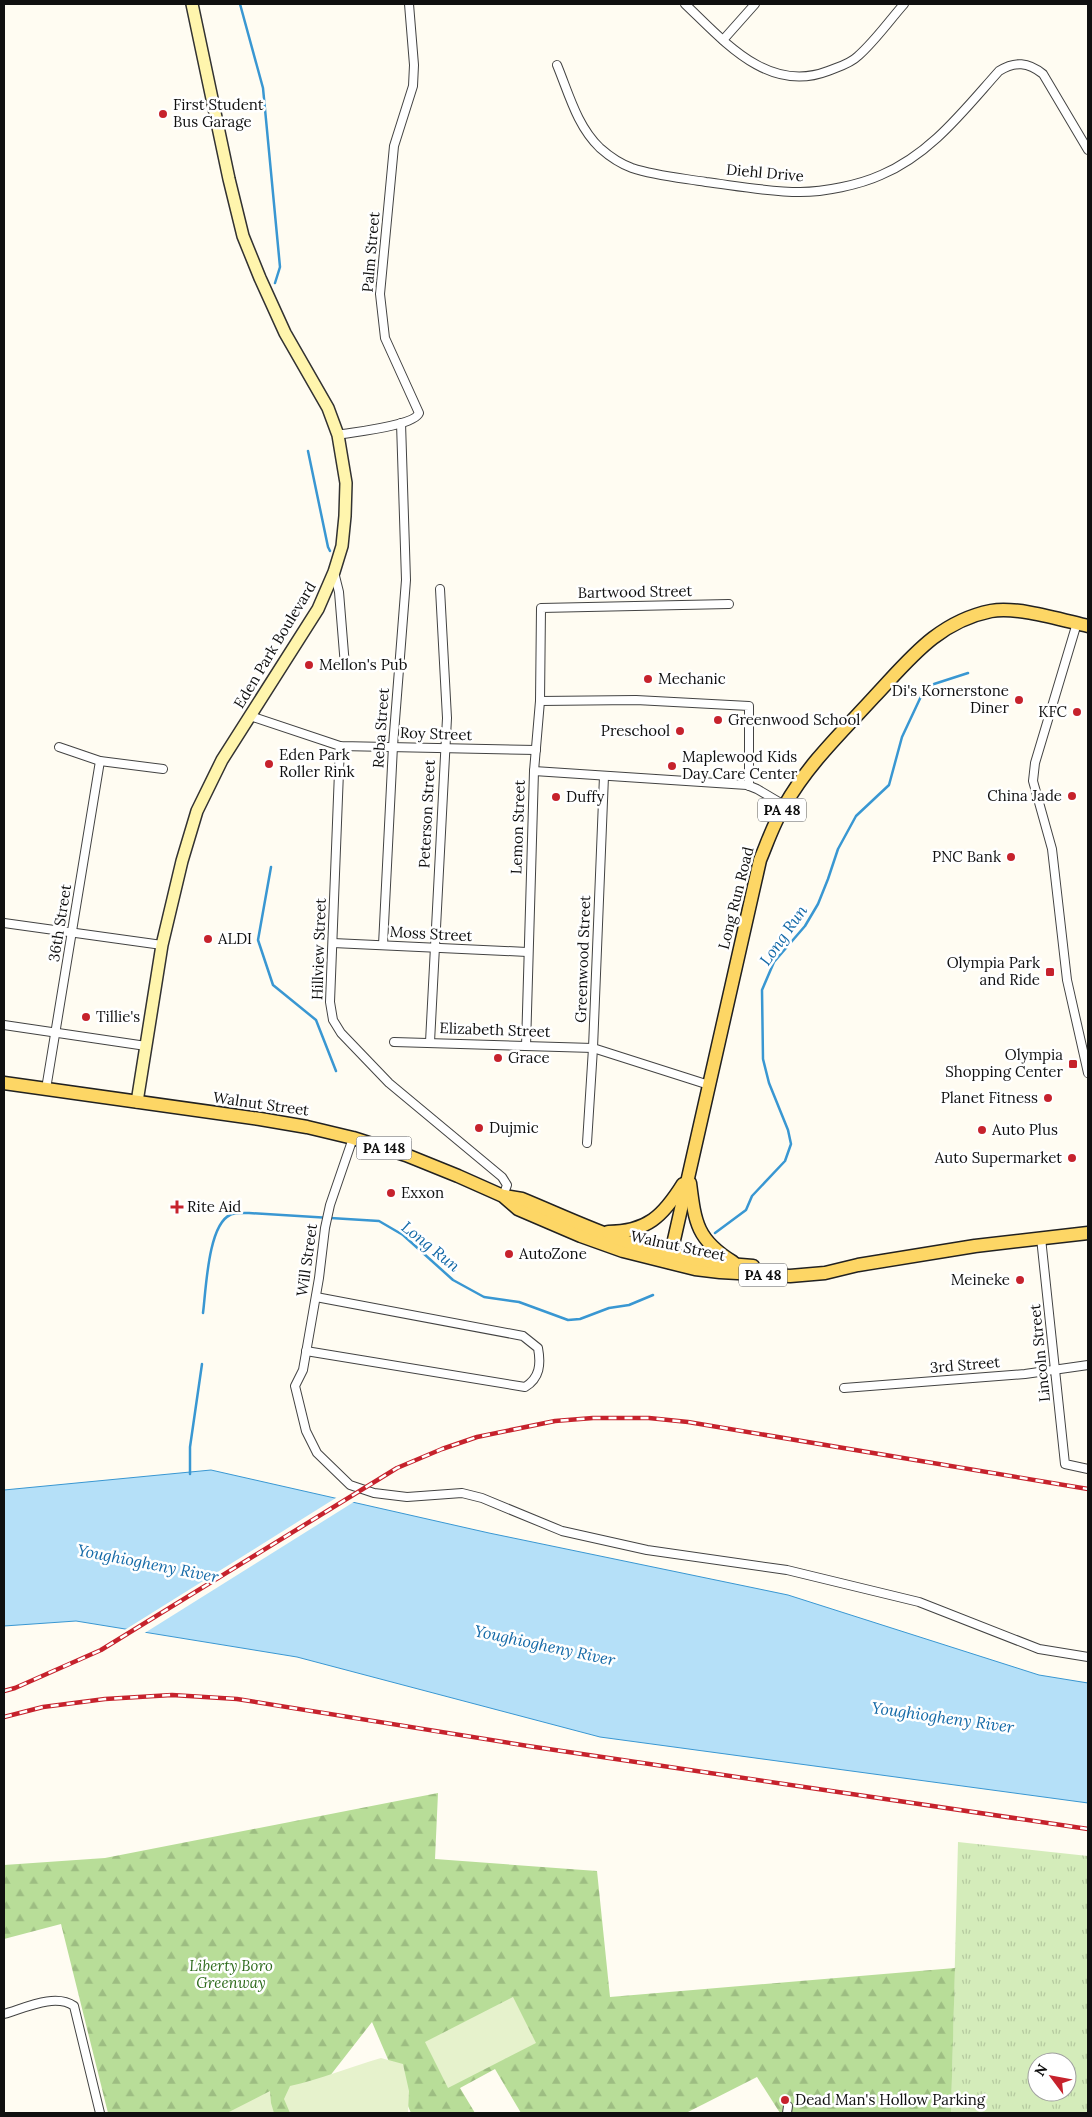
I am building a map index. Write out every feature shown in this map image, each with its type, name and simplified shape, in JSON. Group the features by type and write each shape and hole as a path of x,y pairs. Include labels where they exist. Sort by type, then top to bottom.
{"main road":[{"name":"Eden Park Boulevard","path":"137,1102 162,945 182,861 197,811 222,760 318,609 334,572 342,546 345,516 346,483 338,435 328,408 285,333 260,278 244,236 229,179 192,4"},
{"name":"Long Run Road","path":"670,1258 760,860 784,805 833,741 917,652 942,632 973,615 993,611 1012,610 1083,624"},
{"name":"Walnut Street","path":"4,1083 275,1121 352,1138 427,1163 503,1196 522,1199 670,1258 720,1272 790,1276 824,1273 858,1265 975,1246 1088,1233"},
{"path":"602,1232 623,1232 644,1226 660,1216 673,1201 689,1174"},
{"name":"PA 48","path":"689,1174 697,1225 705,1239 717,1252 740,1265"},
{"name":"Walnut Street","path":"503,1196 518,1209 581,1236 623,1251 740,1265 798,1268 858,1265"}],"street":[{"name":"Palm Street","path":"338,435 401,423 418,416 419,409 385,338 380,294 394,146 413,86 414,65 409,4"},
{"path":"685,4 745,58 770,72 802,78 824,73 847,64 858,56 904,4"},
{"path":"723,40 755,4"},
{"name":"Diehl Drive","path":"557,65 582,127 600,148 616,160 632,168 669,176 764,190 801,192 831,189 880,176 926,149 946,130 999,71 1017,63 1032,65 1043,74 1088,150"},
{"name":"Reba Street","path":"383,945 393,746 406,580 401,423"},
{"path":"334,572 339,592 345,666"},
{"name":"Peterson Street","path":"430,1042 446,718 440,589"},
{"name":"Bartwood Street","path":"542,608 729,604"},
{"name":"Lemon Street","path":"526,1046 534,771 540,701 542,608"},
{"path":"1083,624 1035,763 1033,781 1052,849 1067,980 1088,1073"},
{"path":"540,701 636,700 749,706 748,786"},
{"name":"Roy Street","path":"250,716 340,746 536,750"},
{"name":"Hillview Street","path":"340,746 330,1011 341,1033 388,1083 502,1178 507,1185 503,1196"},
{"path":"59,747 100,761 163,769"},
{"name":"36th Street","path":"46,1090 100,761"},
{"path":"534,771 748,786 757,788 784,805"},
{"name":"Greenwood Street","path":"587,1143 593,1048 604,776"},
{"path":"4,923 162,945"},
{"name":"Moss Street","path":"333,943 528,952"},
{"path":"4,1025 146,1046"},
{"name":"Elizabeth Street","path":"394,1042 593,1048 709,1085"},
{"name":"Will Street","path":"352,1138 330,1205 303,1370 295,1386 306,1430 317,1453 350,1485 374,1493 407,1497 462,1494 482,1498 562,1531 647,1550 786,1570 919,1602 1039,1649 1088,1658"},
{"name":"Lincoln Street","path":"1041,1238 1065,1464 1088,1468"},
{"path":"306,1351 525,1388 536,1378 540,1361 538,1348 532,1341 523,1336 316,1297"},
{"name":"3rd Street","path":"844,1388 1025,1374 1088,1365"},
{"path":"4,2014 55,2000 66,2001 74,2006 100,2113"}],"green space":[{"name":"Liberty Boro Greenway","path":"438,1793 435,1859 597,1871 610,1997 955,1968 951,2113 780,2113 757,2077 686,2113 521,2113 495,2069 460,2088 475,2113 411,2113 372,2022 301,2113 108,2113 61,1924 4,1939 4,1865 105,1858"},
{"path":"958,1842 1088,1856 1088,2113 951,2113"},
{"path":"513,1997 536,2043 448,2088 425,2042"},
{"path":"381,2058 403,2064 409,2091 408,2113 290,2113 284,2099 290,2086"},
{"path":"270,2091 274,2113 227,2113"}],"water":[{"name":"Youghiogheny River","path":"211,1470 489,1533 788,1595 1039,1675 1088,1683 1088,1803 600,1737 297,1657 76,1621 4,1626 4,1490"}],"pier":[{"path":"339,1496 357,1500 143,1634 123,1631"}],"waterway":[{"path":"240,4 263,88 280,267 275,283"},
{"path":"308,451 330,551"},
{"name":"Long Run","path":"715,1233 746,1210 752,1196 785,1161 791,1144 788,1130 769,1083 763,1059 762,990 774,962 805,926 818,904 838,849 856,816 889,785 902,737 924,690 934,684 968,673"},
{"path":"271,867 258,940 273,985 316,1020 336,1071"},
{"name":"Long Run","path":"203,1313 209,1259 217,1231 223,1221 234,1213 379,1221 403,1235 453,1280 484,1297 519,1302 568,1320 580,1319 609,1308 629,1305 653,1295"},
{"name":"Long Run","path":"190,1474 190,1447 202,1364"}],"railway":[{"path":"4,1691 15,1688 101,1650 397,1468 477,1437 555,1421 593,1418 649,1418 688,1422 1088,1489"},
{"path":"4,1717 43,1707 105,1699 172,1695 237,1699 528,1746 1088,1829"}],"place":[{"name":"First Student Bus Garage","path":"163,114"},
{"name":"Mellon's Pub","path":"309,665"},
{"name":"Mechanic","path":"648,679"},
{"name":"Di's Kornerstone Diner","path":"1019,700"},
{"name":"KFC","path":"1077,712"},
{"name":"Greenwood School","path":"718,720"},
{"name":"Preschool","path":"680,731"},
{"name":"Eden Park Roller Rink","path":"269,764"},
{"name":"Maplewood Kids Day Care Center","path":"672,766"},
{"name":"China Jade","path":"1072,796"},
{"name":"Duffy","path":"556,797"},
{"name":"PNC Bank","path":"1011,857"},
{"name":"ALDI","path":"208,939"},
{"name":"Olympia Park and Ride","path":"1050,972"},
{"name":"Tillie's","path":"86,1017"},
{"name":"Grace","path":"498,1058"},
{"name":"Olympia Shopping Center","path":"1073,1064"},
{"name":"Planet Fitness","path":"1048,1098"},
{"name":"Dujmic","path":"479,1128"},
{"name":"Auto Plus","path":"982,1130"},
{"name":"Auto Supermarket","path":"1072,1158"},
{"name":"Exxon","path":"391,1193"},
{"name":"Rite Aid","path":"177,1207"},
{"name":"AutoZone","path":"509,1254"},
{"name":"Meineke","path":"1020,1280"},
{"name":"Dead Man's Hollow Parking","path":"785,2100"}]}
